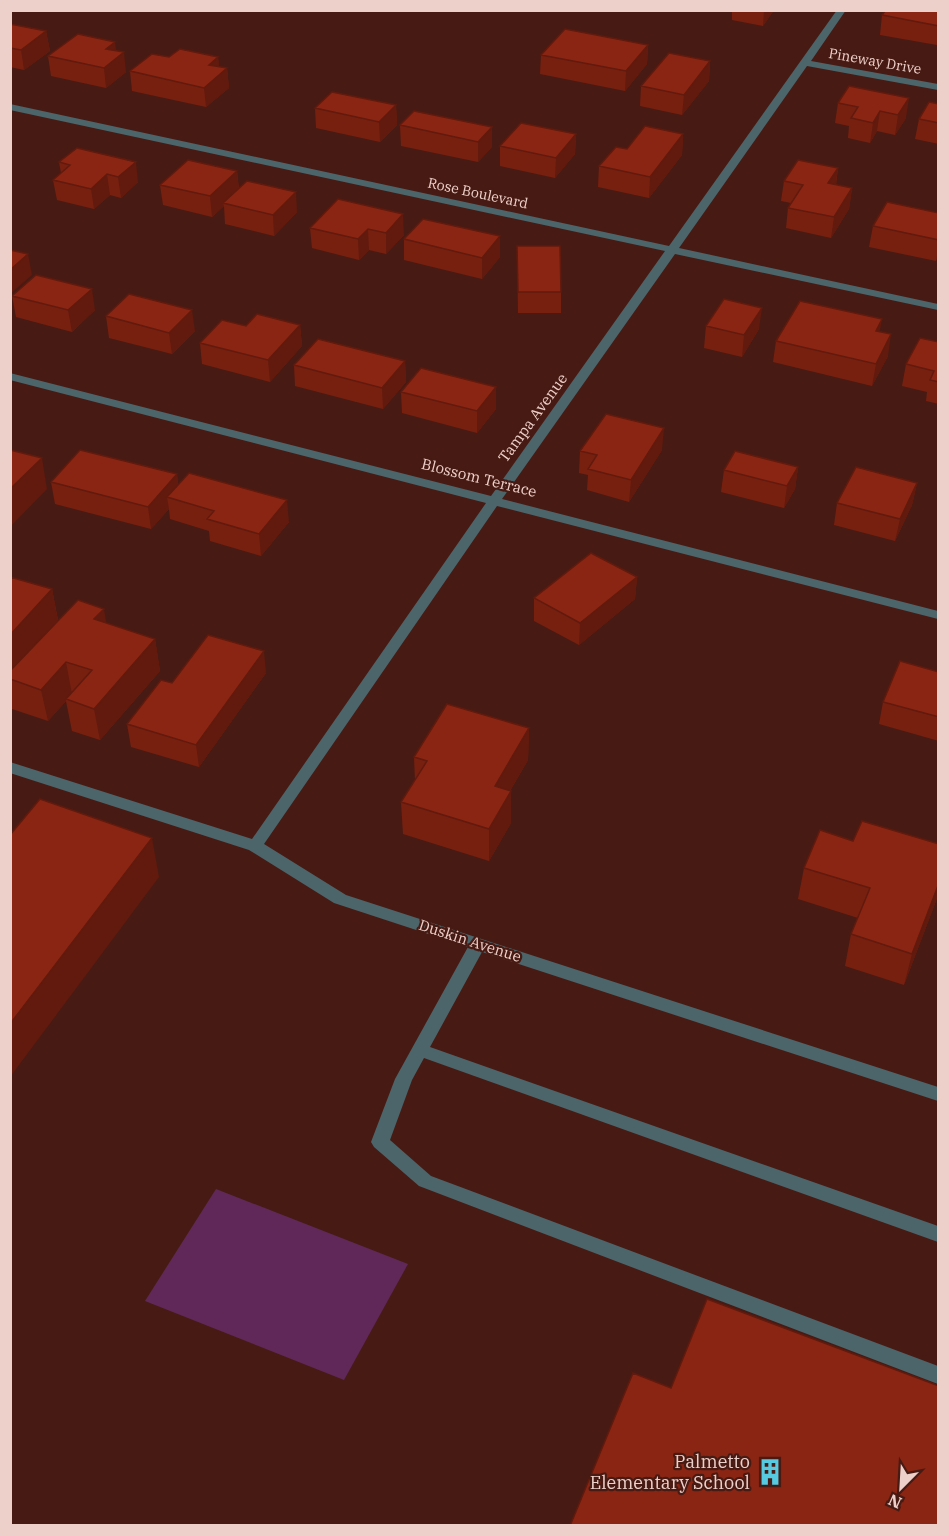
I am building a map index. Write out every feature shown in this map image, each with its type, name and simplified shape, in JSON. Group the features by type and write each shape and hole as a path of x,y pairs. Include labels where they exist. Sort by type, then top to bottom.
{"street":[{"name":"Tampa Avenue","path":"255,846 495,500 807,63 842,10"},
{"name":"Pineway Drive","path":"807,63 939,87"},
{"name":"Rose Boulevard","path":"10,107 939,307"},
{"name":"Blossom Terrace","path":"10,376 939,615"},
{"name":"Duskin Avenue","path":"10,767 255,846 340,898 939,1094"},
{"path":"478,943 404,1079 380,1142 425,1181 939,1375"},
{"path":"420,1050 939,1234"}],"shaded area":[{"path":"216,1189 408,1264 344,1380 145,1301"}],"building":[{"path":"886,10 939,10 939,26 882,15"},
{"path":"10,24 46,31 21,50 10,48"},
{"path":"565,29 648,45 626,71 541,55"},
{"path":"78,34 115,42 106,49 124,52 104,68 48,56"},
{"path":"180,49 218,57 209,65 227,68 204,88 130,71 152,54 169,57"},
{"path":"669,53 710,61 684,95 641,86"},
{"path":"849,86 909,98 898,115 880,111 873,123 851,118 858,107 838,103"},
{"path":"332,92 396,105 379,122 315,108"},
{"path":"929,102 939,104 939,123 919,119"},
{"path":"414,111 492,127 478,142 400,125"},
{"path":"521,123 576,134 556,158 500,146"},
{"path":"645,126 683,134 650,177 599,166 616,147 627,149"},
{"path":"77,148 136,162 118,177 107,174 91,189 53,180 70,165 59,162"},
{"path":"188,160 237,171 210,196 160,185"},
{"path":"798,160 838,168 828,183 852,188 834,217 788,208 803,185 784,181"},
{"path":"247,181 296,192 273,215 223,203"},
{"path":"338,199 403,214 386,233 368,229 358,239 310,228"},
{"path":"887,202 939,213 939,240 873,226"},
{"path":"423,219 500,236 482,258 404,239"},
{"path":"517,246 560,246 561,292 518,292"},
{"path":"10,250 28,254 10,270"},
{"path":"36,275 92,289 68,310 12,296"},
{"path":"129,294 192,310 169,333 106,316"},
{"path":"724,299 762,308 744,335 706,326"},
{"path":"800,301 882,319 876,331 891,334 876,364 776,341"},
{"path":"257,314 300,325 268,360 200,343 222,320 246,326"},
{"path":"920,338 939,342 939,382 930,380 934,371 906,364"},
{"path":"318,339 405,361 382,388 294,365"},
{"path":"421,368 496,387 477,411 401,392"},
{"path":"606,414 664,428 631,480 588,469 597,455 580,451"},
{"path":"10,450 42,458 10,489"},
{"path":"80,450 177,474 148,507 51,482"},
{"path":"735,451 798,467 787,486 724,470"},
{"path":"856,467 917,483 900,519 837,503"},
{"path":"189,473 287,500 259,534 207,519 214,511 167,497"},
{"path":"591,553 637,577 580,623 534,598"},
{"path":"10,577 52,589 10,635"},
{"path":"78,600 104,609 94,619 155,639 94,709 66,699 92,670 66,662 41,690 10,679 10,671"},
{"path":"208,635 264,651 196,745 127,724 161,680 172,683"},
{"path":"900,661 939,672 939,717 883,702"},
{"path":"447,704 529,728 495,786 511,791 489,829 401,802 427,761 414,757"},
{"path":"40,799 152,838 10,1024 10,835"},
{"path":"862,821 939,844 939,883 912,954 851,934 870,888 804,868 820,830 853,841"},
{"name":"Palmetto Elementary School","path":"707,1299 939,1386 939,1526 570,1526 633,1373 671,1388"}],"place":[{"name":"Palmetto Elementary School","path":"770,1472"}]}
